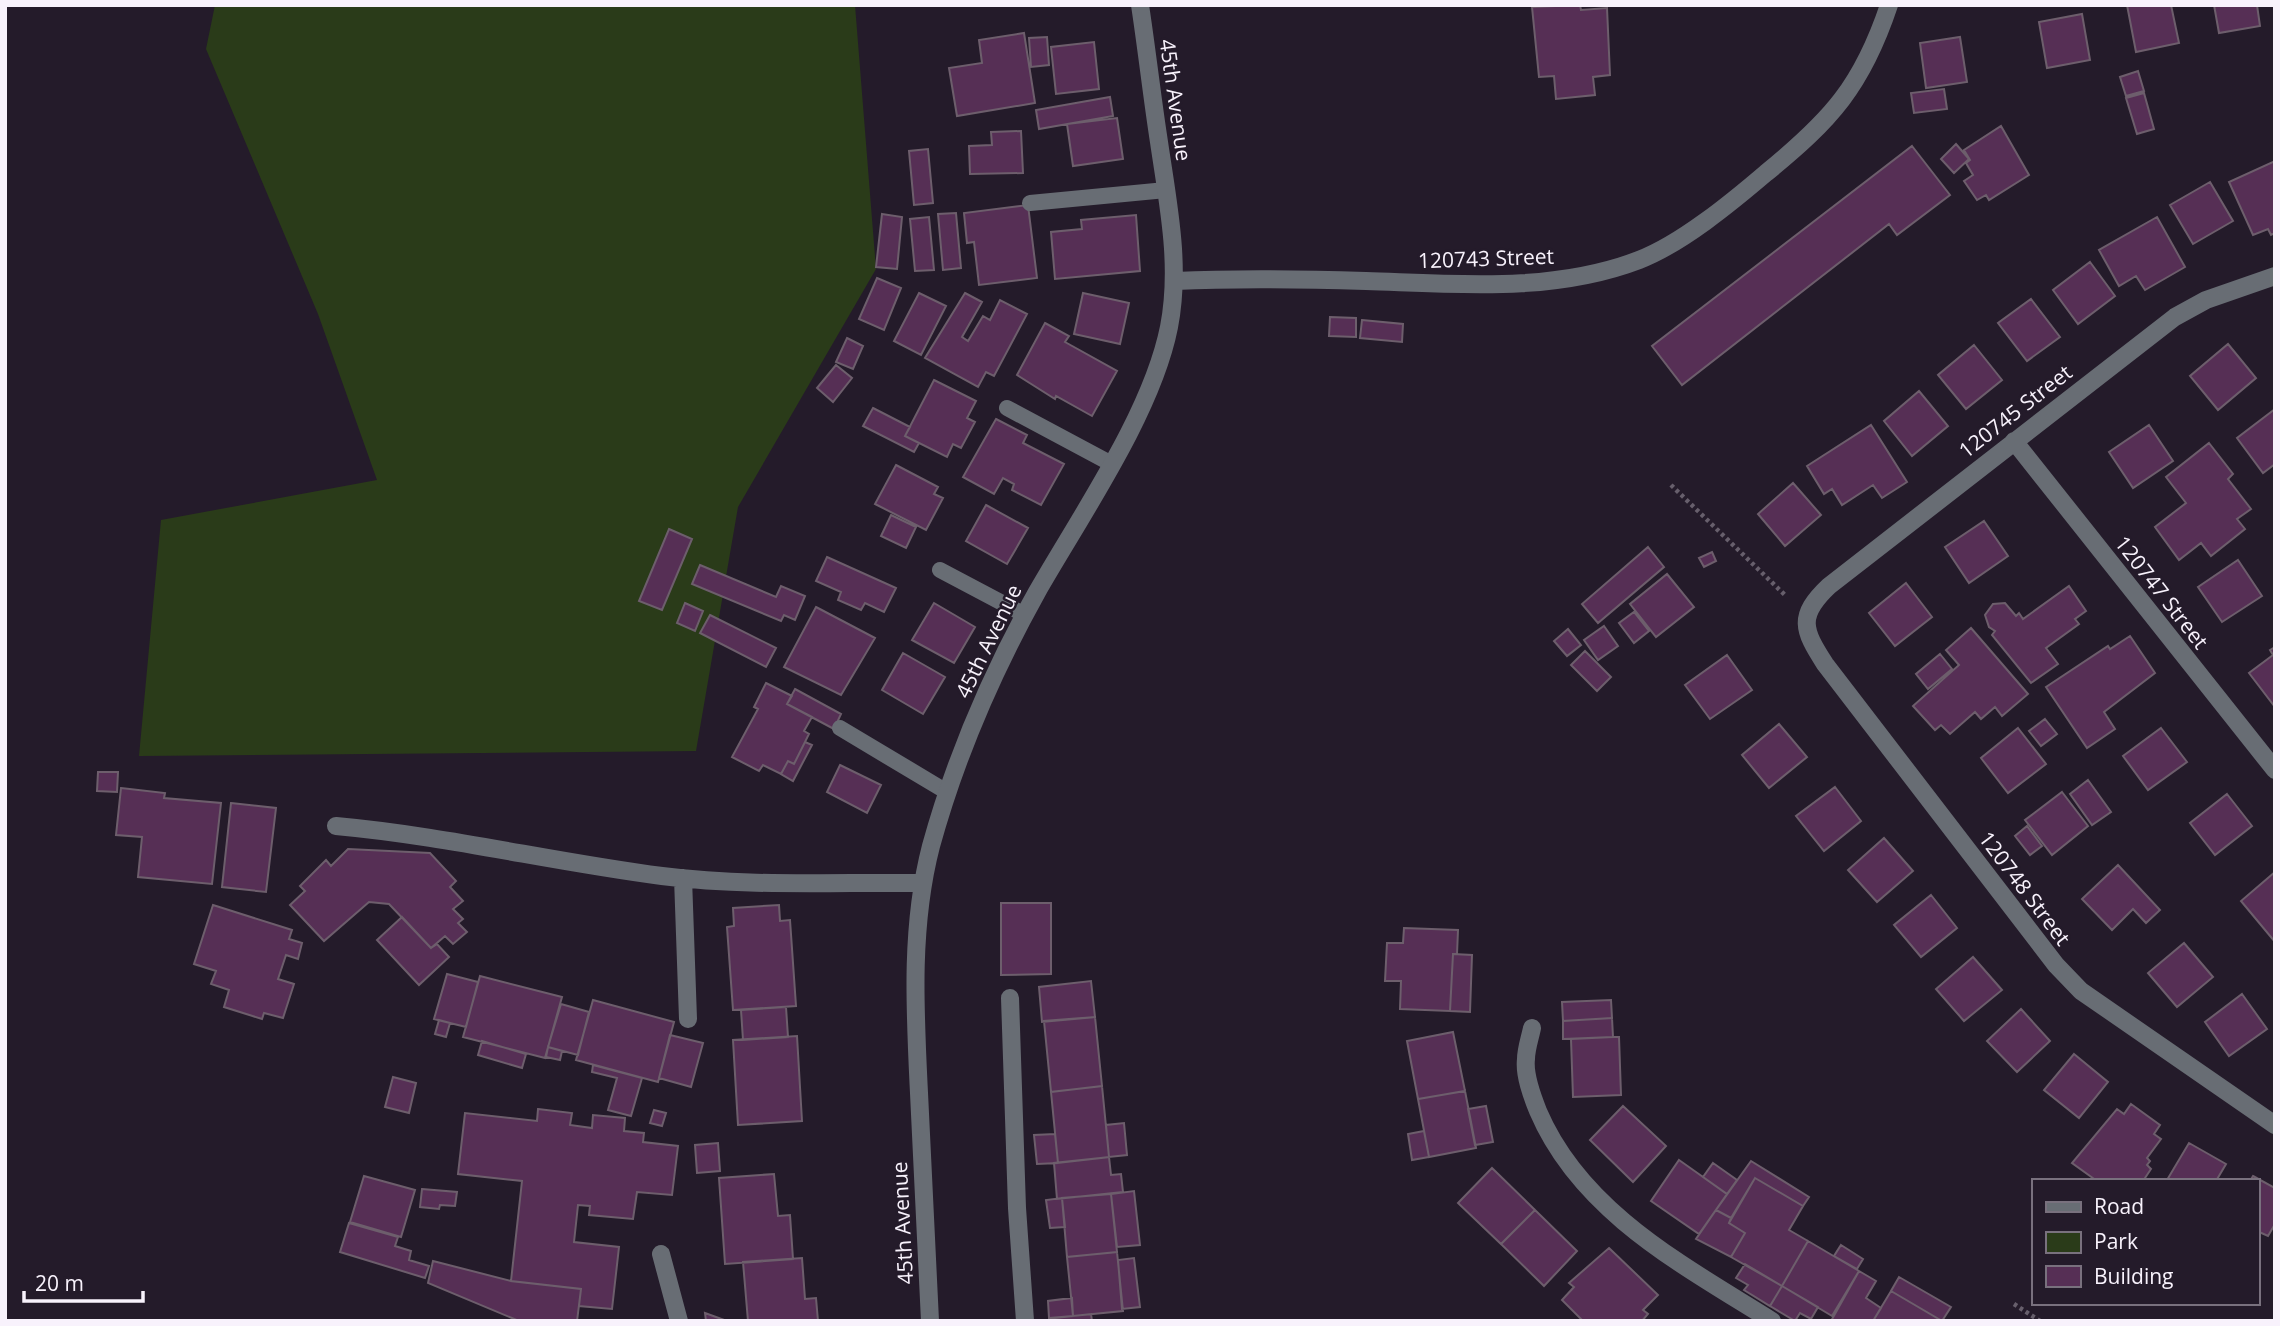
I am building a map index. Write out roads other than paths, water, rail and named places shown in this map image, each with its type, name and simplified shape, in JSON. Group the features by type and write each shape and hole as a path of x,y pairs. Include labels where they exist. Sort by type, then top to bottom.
{"street":[{"name":"45th Avenue","path":"930,1321 915,1000 923,883 947,792 978,716 1025,615 1148,391 1169,329 1175,281 1173,234 1140,5"},
{"name":"120743 Street","path":"1175,281 1262,278 1530,284 1593,274 1642,259 1719,212 1806,141 1849,93 1875,47 1889,5"},
{"name":"120745 Street","path":"1806,615 1810,606 1829,586 2175,317 2206,300 2273,280"},
{"name":"120747 Street","path":"2014,441 2275,770"},
{"name":"120748 Street","path":"1806,615 1808,638 1825,664 2056,965 2102,1009 2275,1125"},
{"path":"336,826 400,832 682,878 923,883"},
{"path":"682,878 688,1019"},
{"path":"1010,998 1017,1208 1025,1321"},
{"path":"1532,1028 1525,1061 1532,1096 1547,1132 1576,1175 1616,1216 1674,1259 1772,1321"},
{"path":"661,1254 679,1321"}],"lane":[{"path":"1030,203 1166,190"},
{"path":"1007,408 1110,463"},
{"path":"940,570 1025,615"},
{"path":"840,728 947,792"}]}
